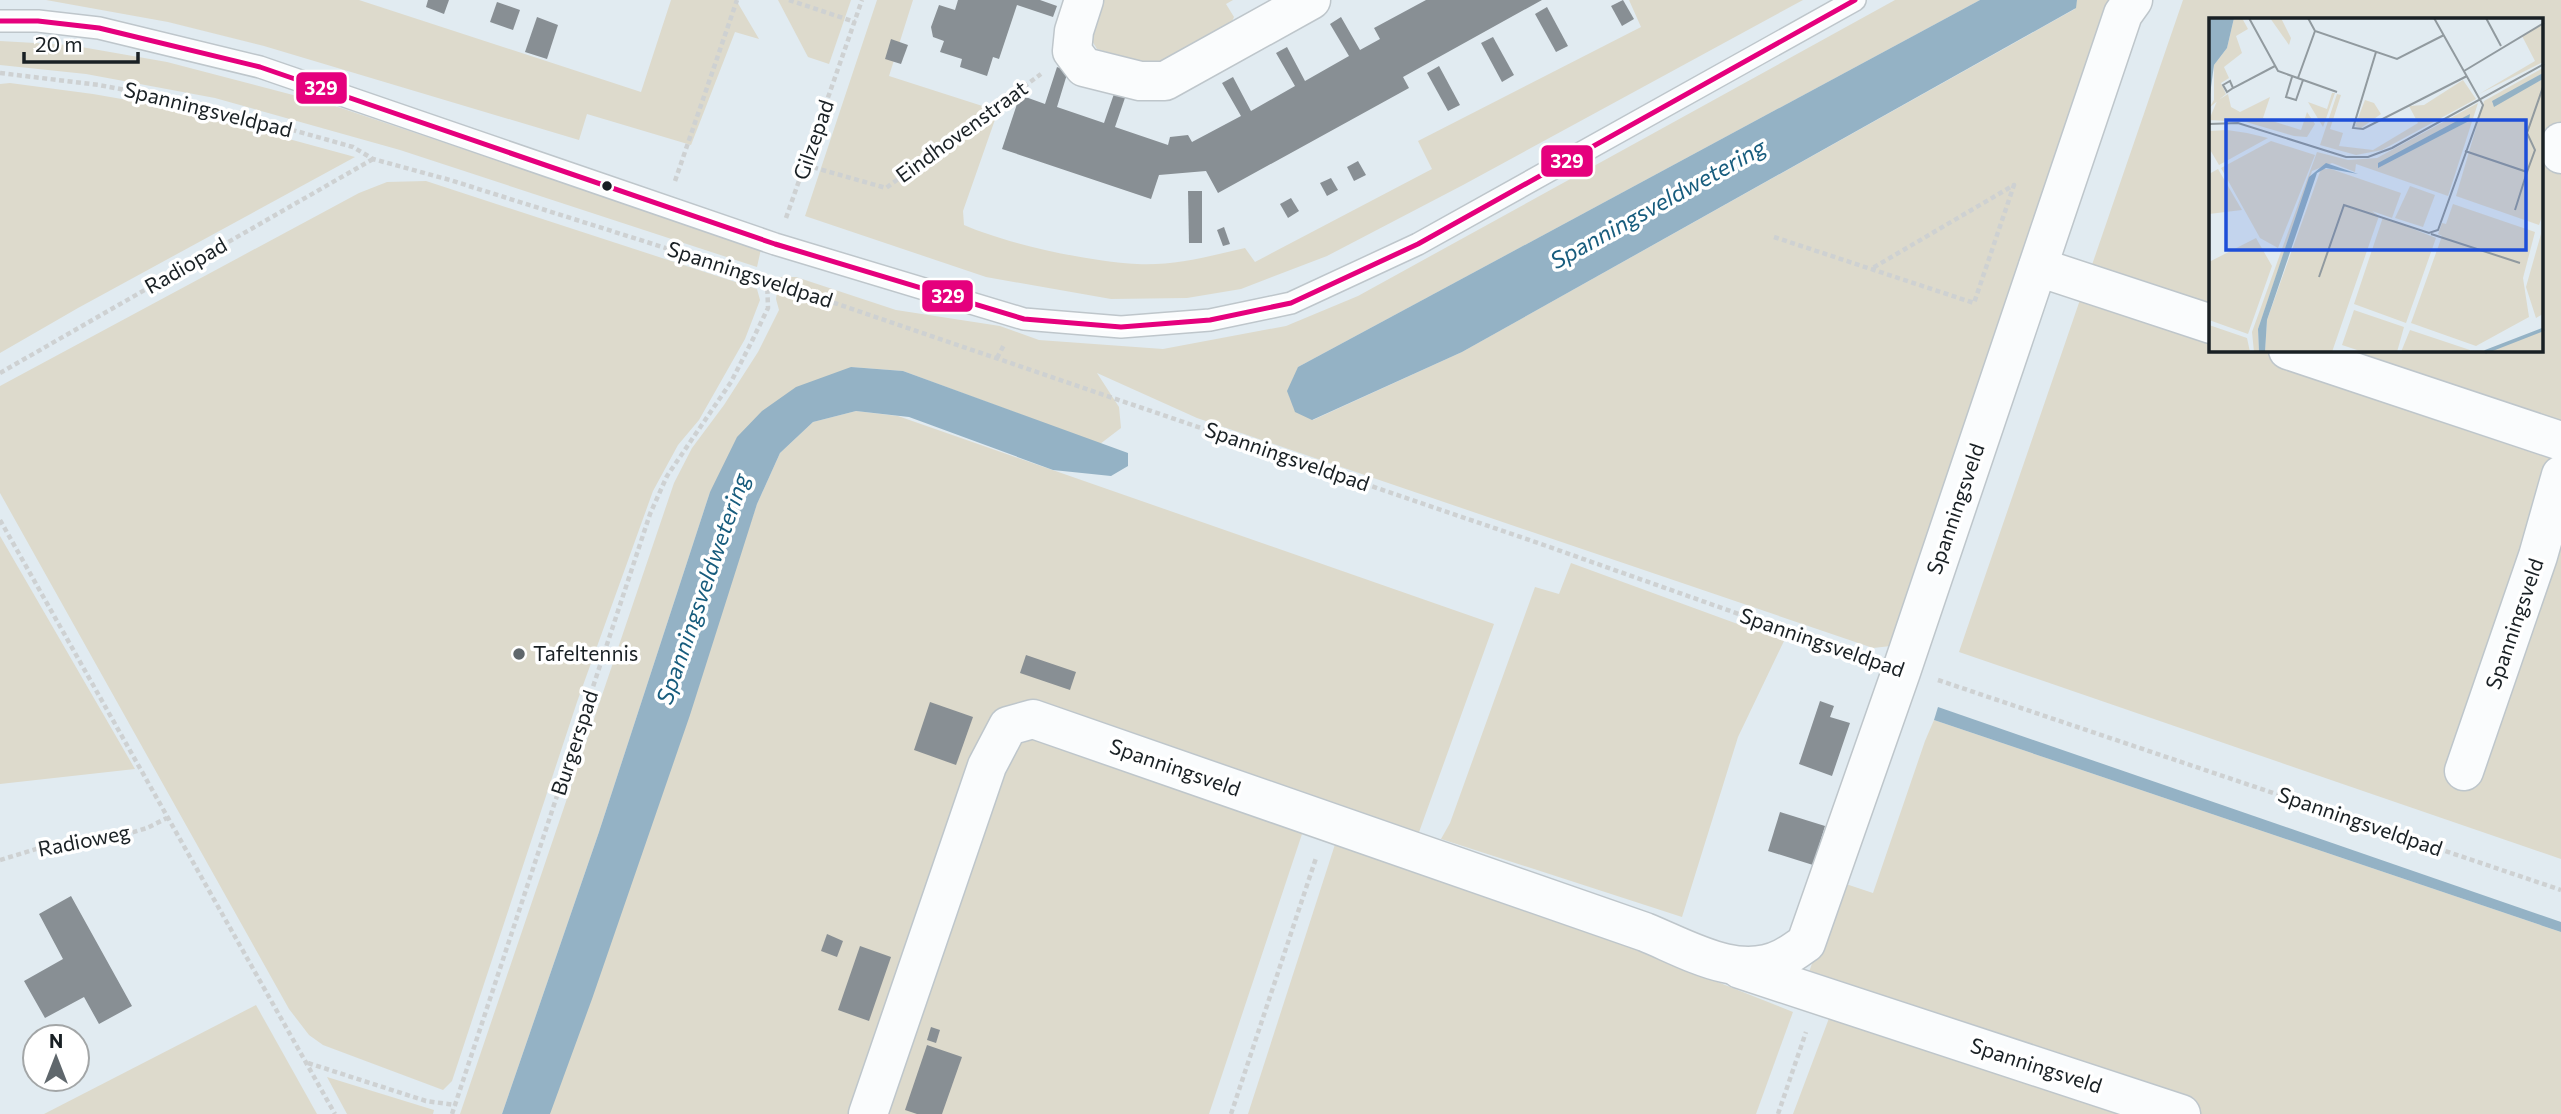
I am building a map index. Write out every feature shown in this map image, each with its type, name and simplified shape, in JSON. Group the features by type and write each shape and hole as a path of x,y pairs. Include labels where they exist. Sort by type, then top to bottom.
{"street":[{"path":"1084,0 1074,31 1072,51 1084,67 1140,81 1165,81 1311,0"},
{"name":"Spanningsveld","path":"1731,966 1760,966 1783,958 1806,943 1901,672 2123,14 2133,0"},
{"path":"2561,142 2561,154"},
{"path":"2038,267 2209,323"},
{"path":"2294,352 2561,441"},
{"name":"Spanningsveld","path":"2464,771 2538,556 2561,475"},
{"name":"Spanningsveld","path":"868,1114 987,766 1008,726 1033,719 1645,933 1731,966 2181,1114"}],"lane":[{"path":"0,21 38,21 99,28 260,67 775,244 1024,319 1121,327 1210,320 1291,303 1419,244 1856,0"}],"path":[{"path":"675,182 737,0"},
{"path":"789,0 855,22"},
{"name":"Gilzepad","path":"767,280 775,244 862,0"},
{"name":"Eindhovenstraat","path":"805,165 886,188 1072,51"},
{"name":"Spanningsveldpad","path":"0,73 99,85 200,104 352,147 373,159 450,180 767,280 1541,544 1901,672 1928,677 2561,890"},
{"name":"Radiopad","path":"0,373 373,159"},
{"path":"1774,237 1974,303 2014,185 1871,269"},
{"name":"Burgerspad","path":"452,1114 650,514 667,477 731,382 757,331 768,308 767,280"},
{"path":"0,520 335,1114"},
{"name":"Radioweg","path":"0,860 46,846 107,840 147,828 167,818"},
{"path":"1231,1114 1328,821"},
{"path":"1778,1114 1819,995"},
{"path":"307,1062 426,1101 455,1105"}],"shaded area":[{"path":"46,0 359,0 641,92 671,0 736,0 759,39 735,32 691,145 587,114 579,140 264,46 168,22"},
{"path":"778,0 851,0 829,64 808,57"},
{"path":"877,0 913,0 889,76 998,111 963,211 964,225 1049,251 1117,262 1151,264 1192,260 1245,248 1255,262 1432,169 1418,141 1641,27 1629,0 1803,0 1327,256 1241,289 1187,298 1111,299 986,277 805,216"},
{"path":"1094,0 1233,0 1226,4 1234,17 1225,36 1154,67 1097,49 1084,28"},
{"path":"1895,0 1980,0 1298,367 1313,420 1462,352 2075,9 2077,0 2112,0 1891,646 1873,648 1197,418 1097,373 1119,407 1121,428 1100,444 903,371 851,367 710,492 599,832 502,1114 460,1114 674,483 692,448 758,352 779,310 776,299 779,277 796,277 896,310 1000,326 1039,340 1163,349 1286,326 1358,296"},
{"path":"2183,0 2561,0 2561,859 1959,652"},
{"path":"0,41 70,45 167,62 335,106 761,249 757,267 400,150 215,98 86,74 0,65"},
{"path":"10,83 179,109 355,157 0,353 0,84"},
{"path":"426,181 757,289 760,300 745,339 699,420 678,445 653,491 577,702 452,1081 443,1090 323,1045 309,1035 289,1009 0,493 0,386 359,193 387,182"},
{"path":"856,411 898,416 1494,624 1418,835 1306,822 1209,1114 545,1114 757,504 780,453 813,422"},
{"path":"0,536 135,769 0,784"},
{"path":"1571,563 1784,641 1738,737 1682,917 1441,839 1450,823 1535,587 1559,594"},
{"path":"1934,720 2561,932 2561,1114 1793,1114 1840,989 1807,978 1840,882 1873,893"},
{"path":"1339,832 1793,1012 1756,1114 1248,1114"},
{"path":"256,1005 317,1114 44,1114 85,1093 91,1093 91,1090"},
{"path":"327,1077 434,1110 433,1114 347,1114"}],"water":[{"name":"Spanningsveldwetering","path":"1980,0 2077,0 2076,8 1462,352 1312,420 1295,412 1287,391 1298,367"},
{"name":"Spanningsveldwetering","path":"851,367 903,371 1128,453 1128,466 1111,476 1053,470 909,417 856,411 813,422 780,453 757,504 690,715 550,1114 502,1114 599,832 710,492 737,437 762,411 796,387"},
{"path":"1938,707 2561,922 2561,932 1934,720"}],"building":[{"path":"428,0 449,0 444,14 426,7"},
{"path":"958,0 1040,0 1057,6 1053,17 1017,5 999,59 993,57 987,76 960,67 962,59 940,52 944,41 933,37 931,27 939,5 955,10"},
{"path":"1426,0 1542,0 1403,77 1409,88 1218,193 1206,171 1159,175 1151,199 1002,149 1020,95 1045,104 1057,67 1068,71 1057,107 1104,123 1116,88 1127,92 1115,127 1168,145 1170,137 1188,135 1192,142 1241,116 1222,83 1233,77 1251,111 1295,86 1276,53 1287,47 1305,81 1349,56 1330,24 1341,17 1360,50 1380,39 1374,28"},
{"path":"1623,0 1634,19 1622,26 1611,6"},
{"path":"497,2 520,10 513,30 490,22"},
{"path":"1547,7 1568,46 1556,52 1535,14"},
{"path":"537,17 558,25 547,59 525,52"},
{"path":"1493,37 1514,75 1502,82 1481,43"},
{"path":"891,39 908,45 901,64 885,59"},
{"path":"1439,66 1460,105 1448,111 1427,73"},
{"path":"1358,161 1366,175 1354,181 1347,167"},
{"path":"1331,178 1338,190 1327,196 1320,183"},
{"path":"1188,191 1202,191 1202,243 1189,243"},
{"path":"1291,198 1299,211 1288,218 1280,204"},
{"path":"1224,227 1230,244 1223,246 1217,230"},
{"path":"1026,655 1076,672 1070,690 1020,673"},
{"path":"1820,701 1834,706 1830,717 1850,723 1832,776 1799,764"},
{"path":"930,702 973,717 956,765 914,750"},
{"path":"1780,812 1825,826 1813,865 1768,851"},
{"path":"71,896 132,1006 99,1024 84,997 45,1018 24,981 63,959 39,914"},
{"path":"827,934 843,941 837,957 821,951"},
{"path":"860,946 891,957 869,1021 838,1010"},
{"path":"931,1027 940,1030 936,1043 927,1040"},
{"path":"927,1045 962,1057 942,1114 917,1114 905,1110"}],"transit line":[{"name":"329","path":"0,21 38,21 99,28 260,67 775,244 1024,319 1121,327 1210,320 1291,303 1418,244 1855,0"}],"place":[{"name":"Tafeltennis","path":"519,654"}]}
